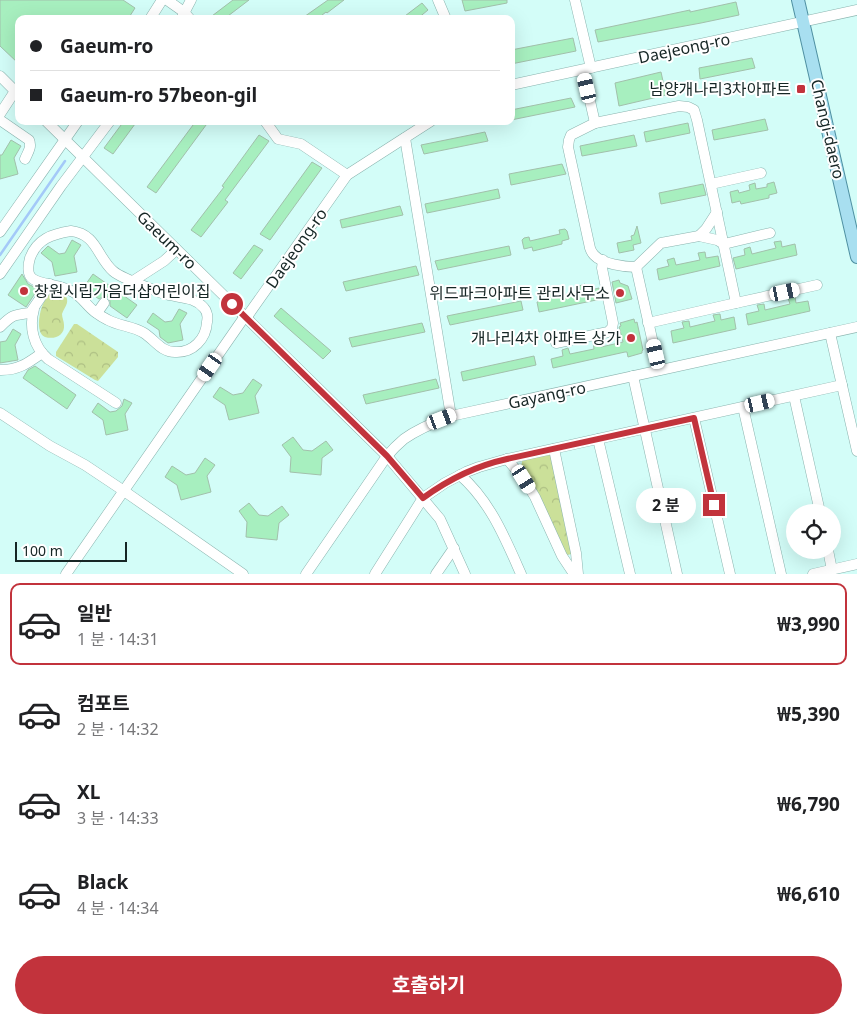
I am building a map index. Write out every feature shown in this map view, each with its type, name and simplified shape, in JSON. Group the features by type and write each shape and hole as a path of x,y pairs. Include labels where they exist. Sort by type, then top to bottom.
{"main road":[{"name":"Changi-daero","path":"798,0 857,257"}],"street":[{"path":"153,15 162,0"},
{"path":"167,0 184,15"},
{"path":"185,15 191,0"},
{"path":"438,0 444,15"},
{"path":"575,0 595,123"},
{"name":"Daejeong-ro","path":"515,84 857,10"},
{"path":"0,76 15,91"},
{"path":"0,114 15,95"},
{"path":"736,303 724,244 711,184 694,110 679,106 595,123 571,135 568,147 590,248 595,257 623,266 636,267 662,243 699,236 717,240 724,244 770,233"},
{"path":"0,120 29,140 31,144 25,159"},
{"name":"Gaeum-ro","path":"50,125 387,456 440,519 465,574"},
{"path":"0,232 76,125"},
{"path":"0,274 81,156 107,125"},
{"path":"268,125 278,140 301,144 347,175"},
{"name":"Daejeong-ro","path":"66,574 243,320 347,175 426,125"},
{"path":"406,138 451,416"},
{"path":"711,184 762,173"},
{"path":"699,236 717,212"},
{"path":"71,231 78,232 90,238 96,245 103,260 114,272 170,295 188,298 200,304 204,308 207,317 206,330 203,338 190,349 182,352 168,351 136,329 108,320 71,291 50,284 32,279 29,273 32,251 38,243 51,235 71,231"},
{"path":"133,281 164,261 176,250"},
{"path":"556,343 608,332 612,328 613,323 602,268 603,260"},
{"path":"636,267 659,370"},
{"path":"0,327 12,316 30,314 50,284"},
{"path":"648,323 817,285"},
{"path":"97,313 104,303"},
{"path":"34,309 32,330 34,340 42,353 48,359 116,403"},
{"name":"Gayang-ro","path":"306,574 387,456 404,439 422,428 451,416 857,327"},
{"path":"830,333 857,451"},
{"path":"1,370 13,370 42,353"},
{"path":"633,376 677,574"},
{"path":"375,574 423,498 445,483 479,467 507,459 842,385"},
{"path":"794,396 818,504"},
{"path":"743,407 782,574"},
{"path":"0,413 50,446 85,465 243,574"},
{"path":"694,418 730,574"},
{"path":"598,439 630,574"},
{"path":"554,449 576,553 578,574"},
{"path":"507,459 524,479 535,497 562,556 574,574"},
{"path":"460,475 475,489 491,512 521,574"},
{"path":"436,574 454,548"},
{"path":"830,559 832,570"},
{"path":"812,574 857,564"}],"green space":[{"path":"51,293 65,295 67,300 62,314 63,332 59,336 52,338 45,337 39,329 40,315 44,302"},
{"path":"74,324 77,324 118,352 118,357 98,381 56,356 56,352"},
{"path":"554,449 576,553 562,556 520,474 523,456"}],"building":[{"path":"0,0 123,0 135,8 131,15 15,15 15,60 0,46"},
{"path":"233,0 249,0 229,15 213,15"},
{"path":"328,0 344,0 322,15 307,15"},
{"path":"462,0 507,0 507,3 465,11"},
{"path":"736,2 739,15 701,23 598,42 595,30 690,10 690,12"},
{"path":"422,3 428,10 422,15 406,15"},
{"path":"573,38 576,51 515,63 515,49"},
{"path":"752,58 755,68 700,79 699,68"},
{"path":"661,72 666,95 619,106 615,83"},
{"path":"571,98 575,107 515,119 515,109"},
{"path":"765,119 768,130 714,140 712,130"},
{"path":"688,123 690,133 646,142 644,132"},
{"path":"121,125 134,125 113,154 104,148"},
{"path":"193,125 206,125 156,193 147,187"},
{"path":"485,132 488,141 424,154 421,145"},
{"path":"259,135 269,141 225,200 228,202 201,237 191,230 224,187 222,186"},
{"path":"634,135 637,146 582,156 580,146"},
{"path":"11,140 21,146 14,158 18,174 0,179 0,155 2,155"},
{"path":"312,162 322,168 270,240 260,234"},
{"path":"562,164 566,174 511,185 509,174"},
{"path":"774,182 777,193 769,195 769,198 741,204 740,201 732,203 730,192 738,190 739,193 750,190 749,185 755,183 756,189 767,187 767,184"},
{"path":"703,184 706,195 661,204 659,193"},
{"path":"498,189 500,198 427,213 425,204"},
{"path":"400,206 403,215 342,228 340,220"},
{"path":"637,226 641,243 633,245 634,250 619,253 617,243 632,240 631,236 634,235"},
{"path":"565,229 569,239 562,241 562,244 533,251 532,247 524,249 522,240 524,238 529,237 530,241 560,234 559,230"},
{"path":"72,240 81,245 74,256 77,272 55,276 52,262 41,253 48,246 59,254 65,253"},
{"path":"781,241 782,247 795,244 797,255 736,269 733,258 745,255 744,249 750,247 752,254 776,248 774,242"},
{"path":"254,245 263,250 241,279 233,273"},
{"path":"509,246 511,255 438,270 435,261"},
{"path":"705,252 706,258 718,256 720,266 659,280 657,269 669,266 667,260 674,258 676,265 700,260 698,253"},
{"path":"416,266 419,275 346,291 343,282"},
{"name":"창원시립가음더샵어린이집","path":"22,274 28,284 38,289 26,307 8,295"},
{"path":"93,274 137,305 127,318 110,306 108,297 104,296 99,299 83,288"},
{"name":"위드파크아파트 관리사무소","path":"619,280 620,283 628,286 632,299 616,303 612,282"},
{"path":"585,284 587,291 599,288 601,299 539,312 537,302 549,299 547,292 554,291 555,297 580,292 579,286"},
{"path":"795,297 796,303 808,301 810,311 748,325 746,314 759,311 757,305 764,304 765,310 790,304 788,298"},
{"path":"521,301 523,310 450,325 447,316"},
{"path":"281,308 331,351 323,359 274,316"},
{"path":"179,309 187,313 180,324 183,340 168,343 160,337 159,330 147,322 153,313 165,322 172,321"},
{"path":"720,314 721,320 734,317 736,329 673,343 671,331 684,328 682,322 689,321 690,327 715,321 713,315"},
{"path":"634,319 635,323 637,322 642,353 628,357 627,352 625,352 553,368 551,359 563,356 562,350 568,348 570,354 594,349 593,342 599,341 601,347 623,342 619,327 621,326 620,323"},
{"path":"422,323 425,332 352,347 349,338"},
{"path":"13,329 21,334 15,345 18,360 0,363 0,342 6,341"},
{"path":"534,356 536,365 463,381 461,372"},
{"path":"35,366 76,395 67,409 23,378 28,370"},
{"path":"253,379 262,385 255,396 259,413 229,420 225,405 213,397 220,387 233,395 243,393"},
{"path":"436,379 439,388 366,404 363,395"},
{"path":"124,399 132,403 125,414 128,430 106,435 103,420 92,412 98,403 110,412 116,411 122,406"},
{"path":"293,437 303,450 312,451 326,441 333,450 322,458 321,475 290,472 291,457 282,445"},
{"path":"205,458 215,465 207,476 211,492 181,500 177,485 165,477 172,466 186,475 195,473"},
{"path":"249,503 259,515 268,516 282,506 289,515 279,523 277,540 246,537 247,522 239,511"}],"waterway":[{"path":"0,255 65,161"}],"place":[{"name":"남양개나리3차아파트","path":"801,89"},
{"name":"창원시립가음더샵어린이집","path":"24,291"},
{"name":"위드파크아파트 관리사무소","path":"620,293"},
{"name":"개나리4차 아파트 상가","path":"631,338"}],"route":[{"path":"232,304 387,456 423,498 445,483 479,467 507,459 694,418 714,505"}]}
